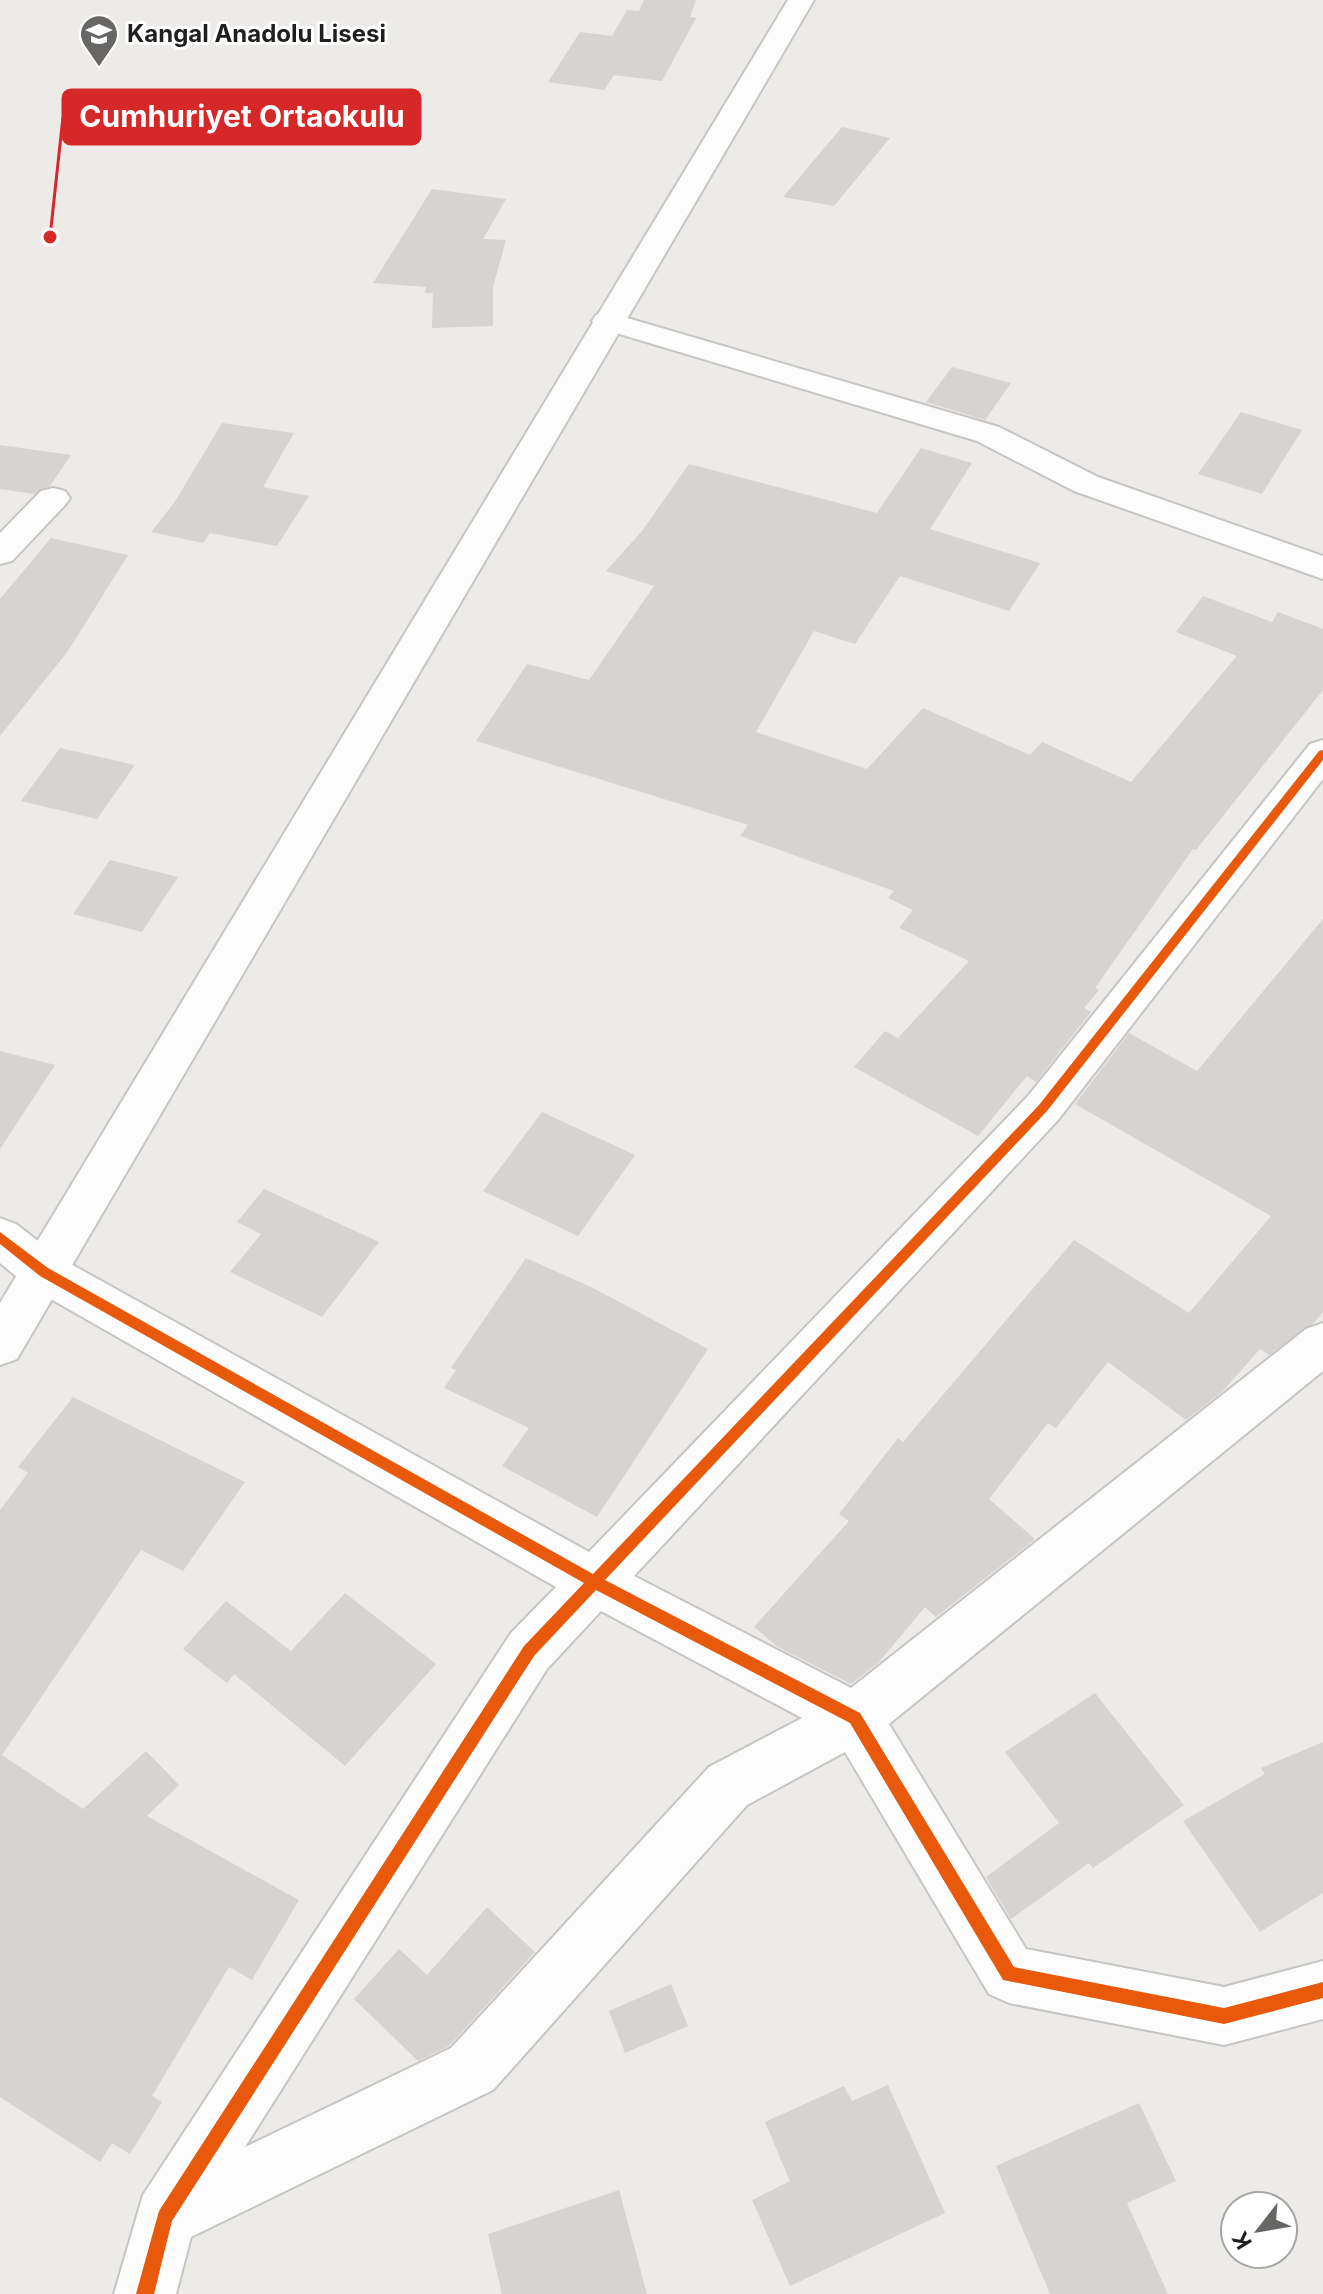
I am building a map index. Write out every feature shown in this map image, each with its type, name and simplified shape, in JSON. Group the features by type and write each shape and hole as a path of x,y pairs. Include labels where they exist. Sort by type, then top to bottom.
{"street":[{"path":"0,1345 607,321 801,0"},
{"path":"607,321 988,434 1086,484 1323,568"},
{"path":"0,553 53,498"},
{"path":"145,2294 165,2217 529,1651 1043,1108 1323,753"},
{"path":"0,1237 44,1272 593,1581 855,1718 1009,1974 1224,2016 1323,1990"},
{"path":"165,2217 472,2069 728,1786 855,1718 1323,1343"}],"building":[{"path":"644,0 696,0 690,17 696,18 662,81 614,75 604,90 548,82 580,32 612,36 627,10 639,11"},
{"path":"842,127 890,138 834,206 783,197"},
{"path":"432,189 506,199 483,239 506,240 493,287 493,326 432,328 433,293 425,293 426,287 373,283"},
{"path":"952,367 1011,383 985,420 926,402"},
{"path":"1241,412 1302,430 1262,494 1198,474"},
{"path":"222,423 294,433 263,487 309,496 277,546 210,533 203,543 151,532 174,503"},
{"path":"0,445 71,455 50,486 34,494 0,489"},
{"path":"921,448 972,463 930,529 1040,563 1009,611 900,576 855,644 814,631 756,732 867,769 923,708 1030,755 1042,742 1131,782 1237,656 1176,632 1203,596 1272,622 1278,612 1323,629 1323,690 1196,850 1193,849 1095,988 1099,990 1084,1008 1091,1012 1036,1082 1027,1076 978,1136 854,1067 885,1031 898,1038 969,961 899,928 913,910 888,898 894,891 740,836 748,825 476,741 527,664 589,680 654,586 606,571 642,531 689,464 877,513"},
{"path":"51,538 128,555 68,651 0,736 0,599"},
{"path":"60,748 135,765 97,819 21,801"},
{"path":"110,860 178,877 142,932 73,914"},
{"path":"1323,919 1323,1312 1314,1323 1269,1355 1260,1349 1222,1392 1186,1420 1108,1362 1056,1428 1048,1423 989,1499 1035,1539 936,1617 925,1607 879,1662 851,1684 778,1647 754,1627 849,1521 839,1514 898,1438 903,1442 1074,1240 1189,1313 1271,1216 1075,1104 1129,1033 1197,1071"},
{"path":"0,1051 55,1065 0,1149"},
{"path":"542,1112 635,1155 578,1236 483,1191"},
{"path":"264,1189 379,1242 322,1317 230,1272 261,1234 237,1222"},
{"path":"526,1258 593,1288 708,1349 597,1517 502,1466 529,1428 444,1388 456,1370 451,1368"},
{"path":"73,1397 245,1482 183,1571 141,1550 2,1755 83,1809 146,1751 179,1785 147,1816 299,1900 252,1980 229,1967 152,2096 162,2102 130,2154 112,2143 100,2162 0,2097 0,1510 28,1473 18,1467"},
{"path":"345,1593 436,1664 345,1766 234,1674 227,1683 183,1649 226,1601 291,1651"},
{"path":"1095,1693 1184,1805 1093,1868 1089,1863 1011,1919 986,1877 1059,1823 1005,1752"},
{"path":"1323,1742 1323,1893 1260,1932 1183,1821 1265,1774 1261,1768"},
{"path":"487,1907 535,1952 449,2046 418,2061 354,1999 399,1949 427,1975"},
{"path":"671,1984 688,2026 625,2053 609,2011"},
{"path":"888,2085 945,2213 790,2286 752,2200 790,2181 765,2122 844,2086 852,2101"},
{"path":"1139,2103 1176,2181 1127,2203 1168,2294 1050,2294 996,2166"},
{"path":"619,2190 647,2294 502,2294 488,2234"}],"cycle path":[{"path":"145,2294 165,2217 529,1651 1043,1108 1323,753"},
{"path":"0,1237 44,1272 593,1581 855,1718 1009,1974 1224,2016 1323,1990"}],"place":[{"name":"Kangal Anadolu Lisesi","path":"99,68"},
{"name":"Cumhuriyet Ortaokulu","path":"50,237"}]}
